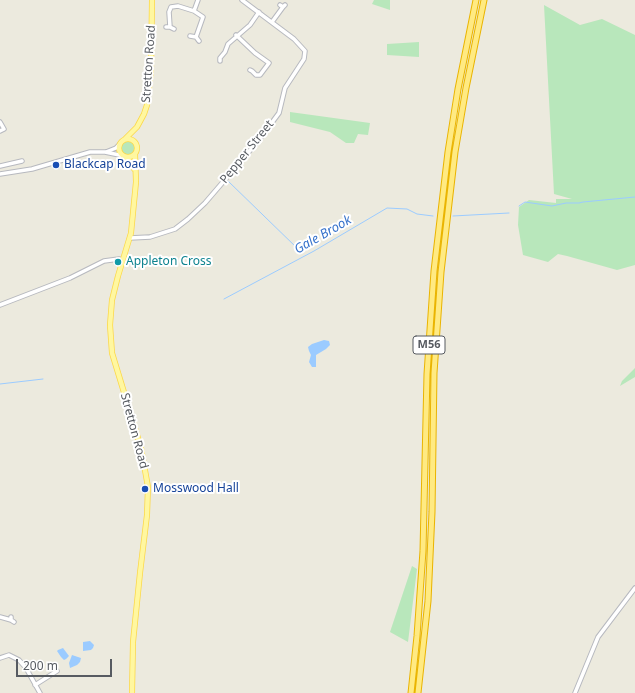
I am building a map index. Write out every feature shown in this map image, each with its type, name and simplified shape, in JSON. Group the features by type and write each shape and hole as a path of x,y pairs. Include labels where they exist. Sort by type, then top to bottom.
{"highway":[{"name":"M56","path":"411,693 418,629 423,551 427,374 434,271 448,152 476,0"},
{"name":"M56","path":"418,693 428,601 432,512 434,373 441,272 447,212 461,115 484,0"}],"main road":[{"name":"Stretton Road","path":"125,139 137,127 144,114 146,105 152,50 152,0"},
{"name":"Stretton Road","path":"135,142 137,127"},
{"path":"125,156 132,156 135,154 137,147 135,142 130,139 125,139 120,144 120,152 131,162 135,173"},
{"name":"Stretton Road","path":"132,693 135,619 148,500 147,476 144,458 116,369 110,341 110,325 112,300 130,238 135,190 135,154"}],"street":[{"path":"194,11 198,0"},
{"name":"Pepper Street","path":"130,238 142,238 159,235 176,229 182,224 209,199 259,140 279,113 285,88 306,55 305,51 299,43 259,12 248,1 242,0"},
{"path":"272,22 282,5"},
{"path":"170,28 169,12 171,7 178,6 194,11 203,17 196,37"},
{"path":"220,62 220,58 225,52 228,44 236,35 250,25 259,12"},
{"path":"236,35 254,53 269,63 260,77 250,70"},
{"path":"190,36 196,37 199,41"},
{"path":"0,122 2,130"},
{"path":"105,152 116,148 120,144"},
{"path":"0,174 32,169 90,152 105,152 125,156"},
{"path":"0,166 22,161"},
{"path":"0,304 70,278 104,261 118,259 123,260"},
{"path":"575,693 598,637 635,588"},
{"path":"0,617 12,620"},
{"path":"0,658 8,655 19,660 26,668 40,693"},
{"path":"36,685 57,671"}],"green space":[{"path":"374,0 390,0 390,10 372,4"},
{"path":"544,5 580,25 602,19 635,35 635,265 617,270 558,254 548,262 523,255 518,225 519,207 529,200 556,203 556,199 572,199 554,194"},
{"path":"419,42 419,57 387,55 387,44"},
{"path":"290,112 370,123 368,135 358,134 354,143 346,143 330,132 290,122"},
{"path":"125,141 131,141 135,145 135,151 131,155 125,155 121,151 121,145"},
{"path":"635,368 635,377 620,386 622,381"},
{"path":"412,566 417,569 408,642 390,632"}],"water":[{"path":"324,340 329,341 330,345 316,355 316,367 312,367 309,362 311,355 308,347"},
{"path":"90,641 94,645 93,648 91,650 83,651 83,642"},
{"path":"63,648 69,656 64,660 57,651"},
{"path":"72,655 81,658 77,665 70,668 69,663"}],"waterway":[{"path":"228,181 298,249"},
{"name":"Gale Brook","path":"519,206 525,202 552,206 566,203 635,197"},
{"name":"Gale Brook","path":"224,299 314,251 387,208 407,209 417,214 433,216"},
{"name":"Gale Brook","path":"453,216 509,213"},
{"path":"0,384 43,379"}],"place":[{"name":"Blackcap Road","path":"56,165"},
{"name":"Appleton Cross","path":"118,262"},
{"name":"Mosswood Hall","path":"145,489"}]}
